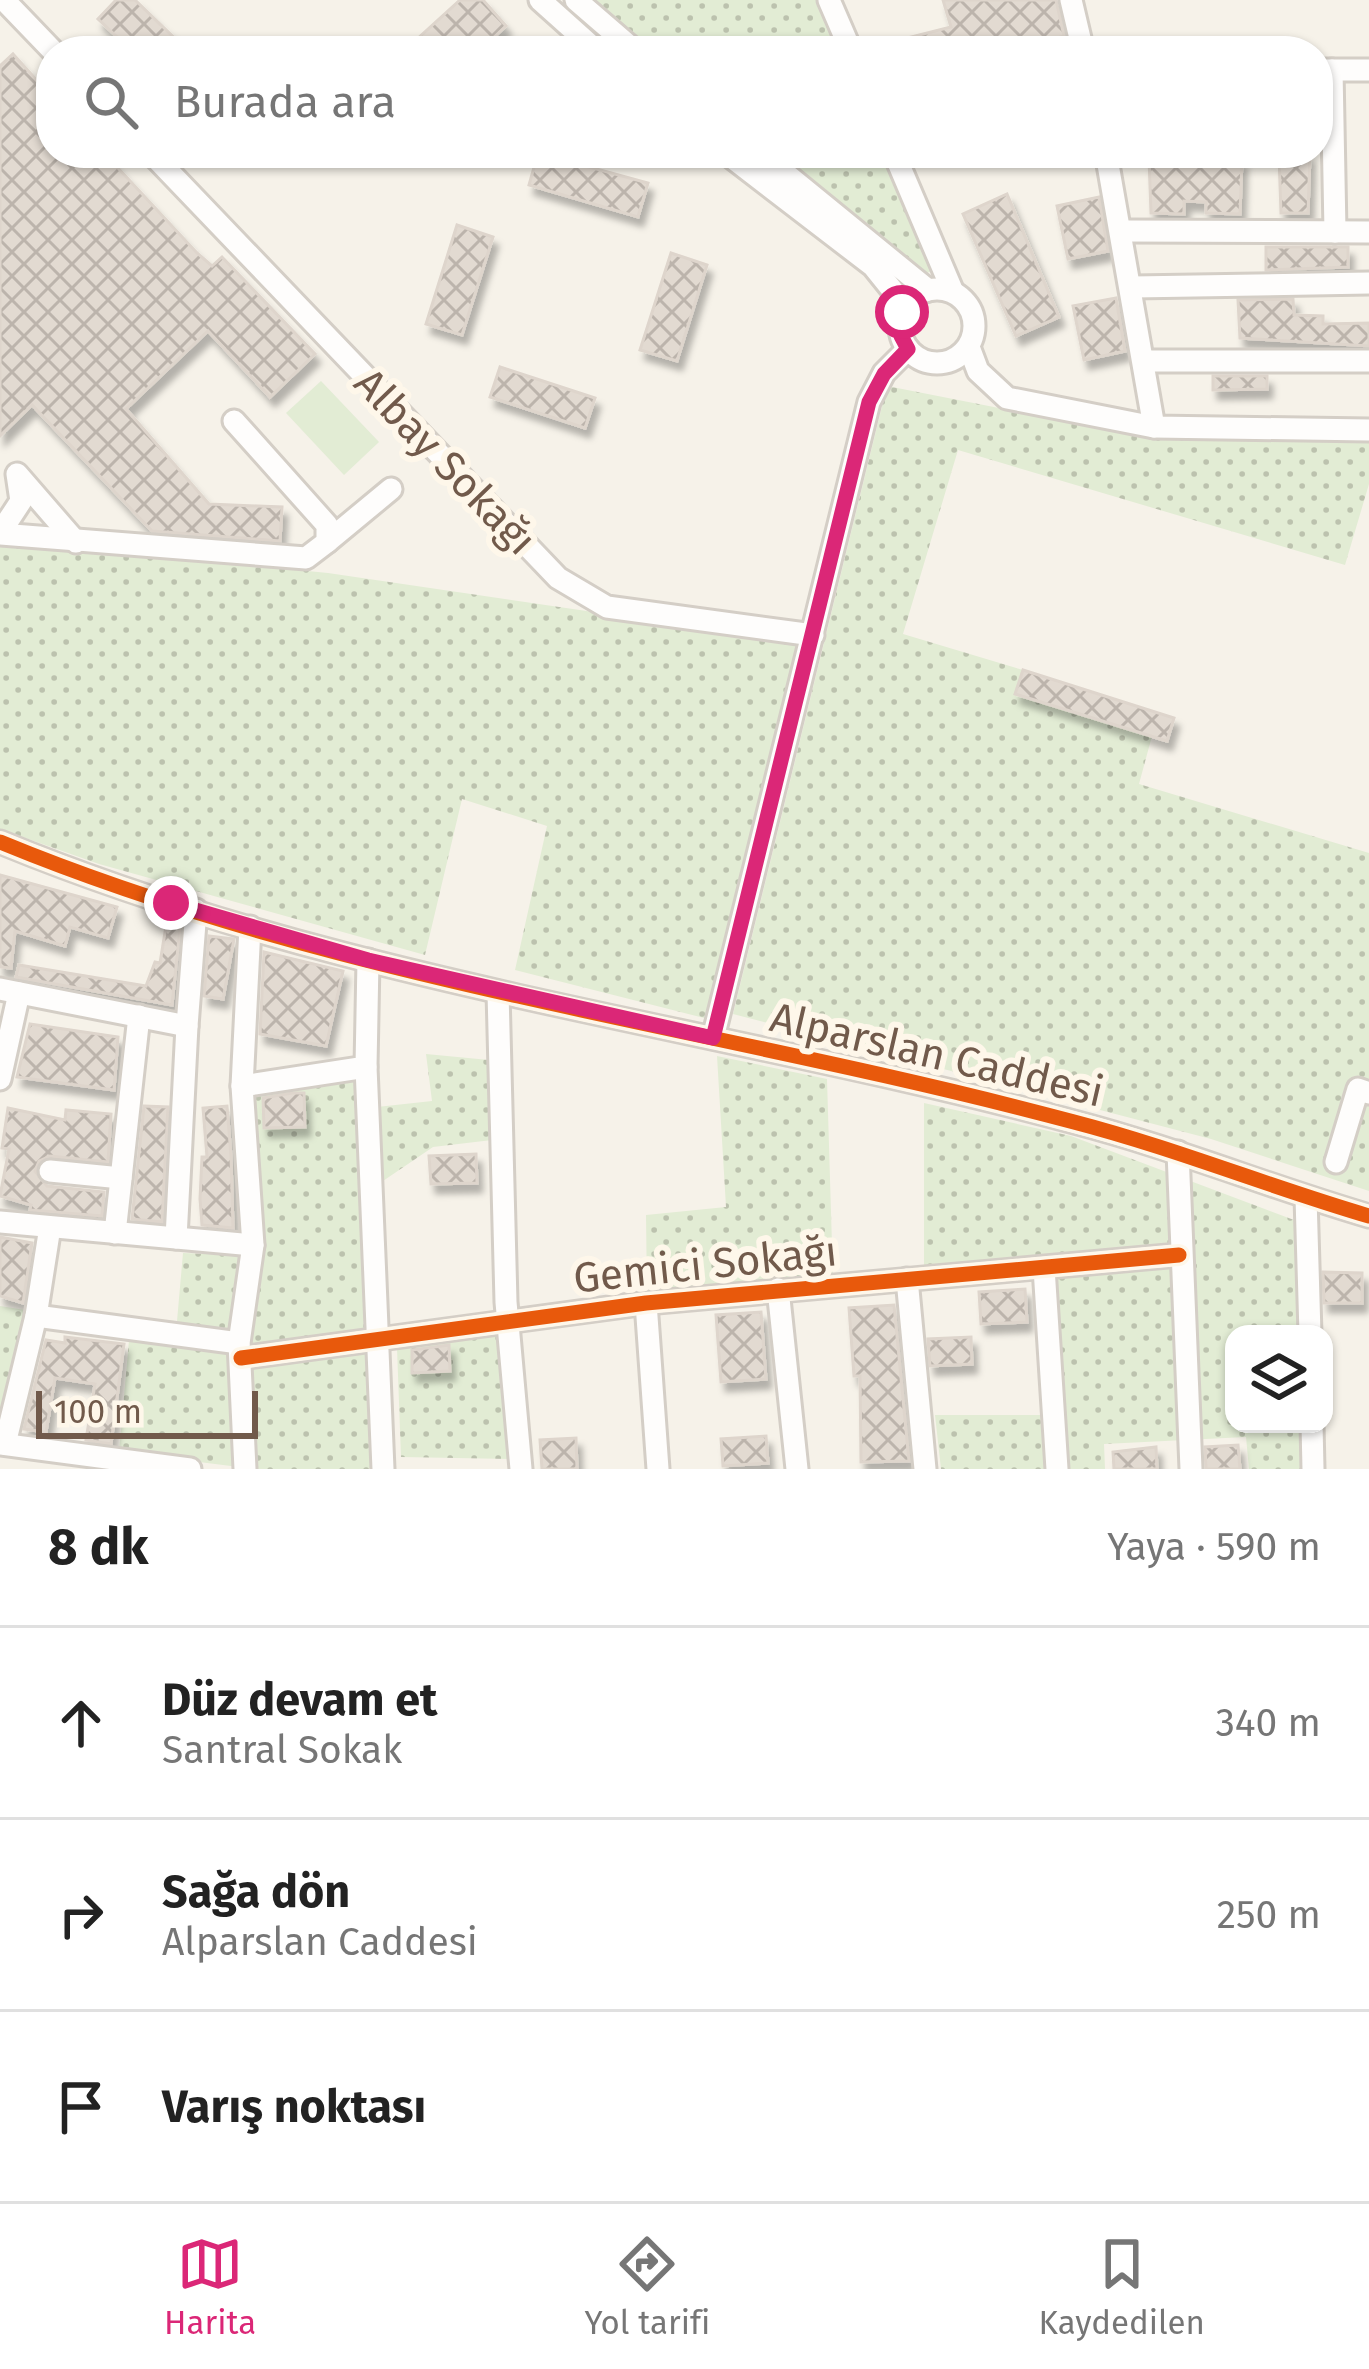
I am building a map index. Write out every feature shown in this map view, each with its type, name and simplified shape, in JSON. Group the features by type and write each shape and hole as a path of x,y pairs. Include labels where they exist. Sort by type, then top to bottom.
{"street":[{"path":"4,0 39,36"},
{"path":"540,0 580,36"},
{"path":"576,0 617,36"},
{"path":"829,0 845,36"},
{"path":"1071,0 1079,36"},
{"path":"1333,70 1369,70"},
{"name":"Albay Sokağı","path":"165,168 569,586 607,607 813,635"},
{"path":"746,168 873,266 906,307"},
{"path":"778,168 928,290 953,292"},
{"path":"900,168 953,292 964,300 975,322 969,347 960,356 936,364 908,349 900,324 906,307 928,290"},
{"path":"1109,168 1124,231 1154,427"},
{"path":"1331,168 1335,232"},
{"path":"1124,231 1369,232"},
{"path":"1133,287 1369,283"},
{"path":"969,347 978,371 1006,398 1154,427 1369,430"},
{"path":"713,1038 869,402 884,374 908,349"},
{"path":"1144,361 1369,361"},
{"path":"234,421 327,525 327,542"},
{"path":"76,542 14,464 21,501 0,534 76,542 305,558 391,489"},
{"name":"Alparslan Caddesi","path":"0,842 91,879 368,960 1073,1121 1369,1216"},
{"path":"176,1238 196,910"},
{"path":"245,1469 240,1350 253,1245 242,1086 250,927"},
{"path":"368,960 366,1067 374,1342 383,1469"},
{"path":"0,1079 9,991 187,1026"},
{"path":"498,992 508,1324 521,1469"},
{"path":"115,1233 139,1016"},
{"path":"242,1086 366,1067"},
{"path":"1336,1162 1358,1089 1369,1093"},
{"path":"1178,1152 1191,1469"},
{"path":"50,1171 121,1178"},
{"path":"1306,1197 1310,1325"},
{"path":"0,1222 253,1245"},
{"path":"50,1227 36,1316 2,1444 120,1465 190,1469"},
{"name":"Gemici Sokağı","path":"36,1316 240,1350 374,1342 778,1289 1179,1256"},
{"path":"1044,1268 1057,1469"},
{"path":"907,1280 925,1469"},
{"path":"778,1289 797,1469"},
{"path":"646,1303 658,1469"},
{"path":"1312,1433 1313,1469"}],"green space":[{"path":"589,0 818,0 833,36 631,36"},
{"path":"789,168 889,168 933,271 917,276"},
{"path":"321,381 379,442 344,475 286,413"},
{"path":"887,386 1147,437 1369,439 1369,484 1345,565 958,450 903,634 1023,670 1016,696 1152,736 1139,784 1369,853 1369,1191 1211,1139 733,1014"},
{"path":"0,541 328,573 798,642 708,1019 515,970 547,826 462,799 425,955 99,864 0,829"},
{"path":"426,1054 489,1060 492,1140 433,1147 383,1181 377,1107 432,1101"},
{"path":"717,1056 827,1079 833,1278 647,1296 646,1215 726,1207"},
{"path":"360,1076 381,1469 255,1469 119,1452 131,1318 177,1321 183,1253 261,1256 251,1094"},
{"path":"924,1103 1071,1136 1294,1220 1299,1325 1225,1325 1225,1433 1302,1433 1304,1469 1249,1469 1246,1437 1104,1444 1105,1469 941,1469 935,1415 1059,1415 1049,1261 924,1273"},
{"path":"0,1306 25,1310 0,1442"},
{"path":"502,1335 511,1459 401,1457 397,1348"}],"building":[{"path":"116,0 135,0 172,36 116,36 98,19"},
{"path":"460,0 483,0 506,26 495,36 420,36"},
{"path":"943,0 1056,0 1064,36 915,36 951,27"},
{"path":"13,54 36,79 36,168 118,168 197,253 212,266 222,257 315,354 270,397 208,331 126,409 209,504 282,507 280,541 152,531 32,405 0,436 0,66"},
{"path":"534,168 593,168 648,183 638,217 529,185"},
{"path":"1149,168 1242,168 1240,214 1206,213 1206,202 1184,201 1184,214 1151,213"},
{"path":"1279,168 1310,168 1308,213 1281,213"},
{"path":"1007,194 1059,317 1016,336 963,214"},
{"path":"1099,197 1108,251 1068,259 1057,206"},
{"path":"457,225 493,237 462,335 426,324"},
{"path":"1266,247 1348,247 1348,267 1266,270"},
{"path":"671,253 707,265 677,361 640,350"},
{"path":"1116,298 1125,351 1084,360 1073,306"},
{"path":"1293,299 1294,315 1323,316 1323,324 1369,323 1369,346 1240,338 1238,300"},
{"path":"500,367 595,398 585,428 490,397"},
{"path":"1213,376 1267,376 1267,389 1213,390"},
{"path":"1023,670 1174,718 1167,741 1015,694"},
{"path":"0,875 117,907 108,938 70,927 65,946 15,931 11,968 0,967"},
{"path":"166,926 180,928 172,1005 16,977 19,965 146,986 155,962 160,963"},
{"path":"209,936 234,939 223,999 204,996"},
{"path":"264,952 343,971 326,1046 260,1034"},
{"path":"30,1024 118,1037 114,1090 17,1077"},
{"path":"304,1093 305,1127 264,1128 263,1098"},
{"path":"144,1106 168,1107 162,1222 132,1219"},
{"path":"227,1106 233,1228 202,1225 200,1199 202,1157 207,1157 203,1108"},
{"path":"8,1108 65,1120 66,1110 111,1114 108,1162 50,1156 39,1161 35,1171 47,1186 104,1192 102,1216 30,1210 31,1205 0,1196 9,1149 2,1148"},
{"path":"476,1154 477,1183 431,1184 429,1156"},
{"path":"0,1237 32,1243 23,1303 0,1296"},
{"path":"1323,1272 1362,1273 1362,1303 1324,1303"},
{"path":"1025,1289 1027,1322 981,1324 979,1292"},
{"path":"894,1305 909,1461 861,1462 860,1376 854,1376 849,1308"},
{"path":"761,1312 766,1379 721,1382 716,1315"},
{"path":"65,1337 124,1344 111,1444 86,1440 95,1384 55,1378 46,1432 24,1429 46,1340 65,1343"},
{"path":"971,1337 972,1364 930,1366 928,1339"},
{"path":"449,1345 450,1371 412,1373 412,1350"},
{"path":"766,1436 768,1463 723,1466 721,1439"},
{"path":"576,1438 577,1469 542,1469 540,1440"},
{"path":"1238,1445 1240,1469 1206,1469 1205,1447"},
{"path":"1156,1447 1157,1469 1114,1469 1113,1452"}],"cycle path":[{"path":"0,842 130,891 263,932 397,968 1074,1122 1369,1216"},
{"path":"241,1358 646,1303 1179,1255"}],"route":[{"path":"171,903 368,960 713,1038 869,402 884,374 908,349 901,336 902,312"}]}
